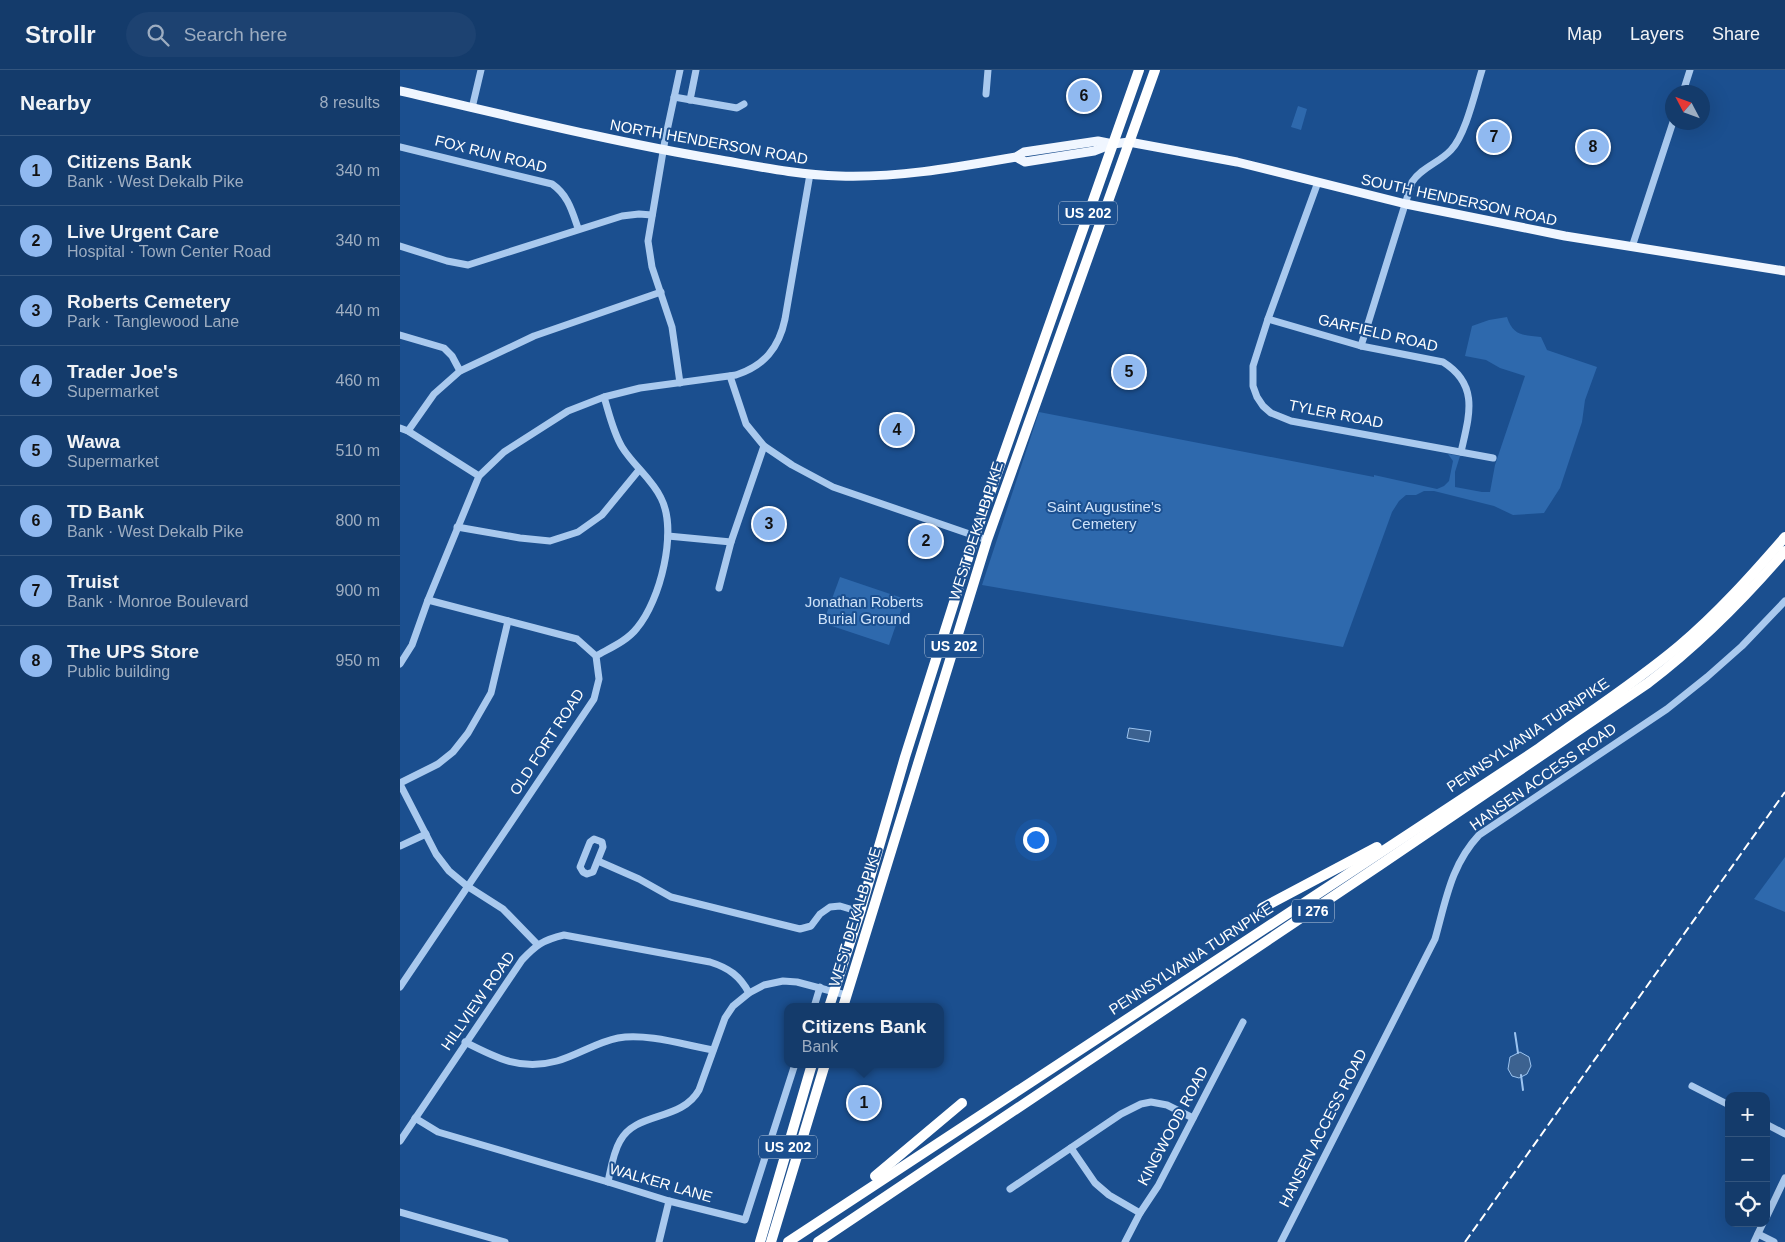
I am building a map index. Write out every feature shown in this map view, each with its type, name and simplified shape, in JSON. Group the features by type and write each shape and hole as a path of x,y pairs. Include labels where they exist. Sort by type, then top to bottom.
{"highway":[{"name":"WEST DEKALB PIKE","path":"831,1003 974,536 1139,70"},
{"name":"WEST DEKALB PIKE","path":"844,1003 987,540 1156,70"},
{"path":"1050,363 1046,352 1054,311"},
{"path":"1039,352 1039,393"},
{"name":"PENNSYLVANIA TURNPIKE","path":"788,1242 1538,749 1651,669 1680,645 1748,580 1785,537"},
{"name":"PENNSYLVANIA TURNPIKE","path":"818,1242 1648,684 1682,657 1734,608 1785,551"},
{"path":"1262,908 1423,824"},
{"name":"US 202","path":"760,1242 811,1068"},
{"name":"US 202","path":"771,1242 824,1068"},
{"path":"824,1218 962,1103"}],"main road":[{"name":"NORTH HENDERSON ROAD","path":"400,91 663,150 810,174 839,176 892,175 1016,158 1024,152 1098,141 1113,144 1129,142"},
{"name":"SOUTH HENDERSON ROAD","path":"1129,142 1237,162 1406,204 1566,236 1785,272"}],"street":[{"path":"472,108 481,70"},
{"path":"680,70 663,150 652,215 649,250 652,267 672,327 680,383"},
{"path":"690,100 696,70"},
{"path":"986,94 988,70"},
{"path":"1361,346 1412,182 1423,169 1446,155 1459,139 1482,70"},
{"path":"1685,85 1690,70"},
{"path":"674,97 737,108 744,104"},
{"path":"1632,247 1670,130"},
{"name":"FOX RUN ROAD","path":"400,147 552,184 561,190 567,198 578,228"},
{"path":"400,664 412,645 457,526 479,476 504,452 568,411 604,397 640,388 730,376 751,370 774,349 780,337 785,319 810,174"},
{"name":"TYLER ROAD","path":"1318,182 1268,319 1253,366 1253,386 1257,397 1271,413 1291,421 1493,458"},
{"path":"400,246 448,261 468,264 578,228 622,216 652,215"},
{"path":"408,431 434,394 460,372 534,336 661,292"},
{"name":"GARFIELD ROAD","path":"1268,319 1361,346 1443,362 1460,375 1468,393 1470,406 1461,452"},
{"path":"400,335 444,348 452,356 460,372"},
{"path":"730,376 746,424 764,446 792,465 833,487 987,540"},
{"path":"428,600 508,622 577,638 596,656 620,643 637,628 648,610 664,566 668,536 667,516 662,499 622,446 604,397"},
{"path":"400,428 408,431 479,476"},
{"path":"719,588 731,542 764,446"},
{"path":"457,526 520,538 550,541 578,532 602,515 640,470"},
{"path":"668,536 731,542"},
{"name":"HANSEN ACCESS ROAD","path":"1281,1242 1435,939 1449,885 1456,866 1468,847 1479,835 1667,709 1742,646 1785,601"},
{"path":"508,622 491,693 468,733 453,752 438,764 400,784 436,854 449,871 467,886 502,909 537,944"},
{"name":"OLD FORT ROAD","path":"400,987 594,699 598,679 596,656"},
{"path":"400,846 426,834"},
{"path":"594,839 602,842 603,847 598,861 593,872 587,874 580,867 590,842 594,839"},
{"path":"598,861 639,879 671,897 800,929 811,926 820,914 830,907 840,906 860,912"},
{"name":"HILLVIEW ROAD","path":"400,1141 522,960 537,944 549,938 564,935 710,962 734,973 744,983 750,993"},
{"path":"608,1182 620,1140 628,1130 638,1124 686,1106 694,1099 725,1018 733,1006 764,985 783,981 820,987 846,995"},
{"path":"815,1003 820,987"},
{"name":"KINGWOOD ROAD","path":"1125,1242 1140,1213 1158,1186 1243,1022"},
{"path":"465,1042 496,1058 519,1064 557,1061 599,1043 632,1036 713,1050"},
{"name":"WALKER LANE","path":"415,1118 438,1132 669,1201 745,1220 794,1068"},
{"path":"1692,1086 1725,1103"},
{"path":"1010,1189 1121,1114 1141,1104 1151,1102 1167,1105 1193,1118"},
{"path":"1770,1126 1785,1134"},
{"path":"1071,1148 1095,1184 1109,1195 1140,1213"},
{"path":"1770,1210 1785,1178"},
{"path":"658,1242 669,1201"},
{"path":"400,1212 505,1242"},
{"path":"1754,1242 1761,1227"},
{"path":"1758,1234 1774,1242"}],"green space":[{"path":"1298,106 1307,109 1301,130 1291,127"},
{"name":"Saint Augustine's Cemetery","path":"1507,317 1512,328 1516,331 1524,335 1541,337 1547,350 1597,367 1585,400 1582,422 1560,488 1544,513 1513,515 1494,506 1434,491 1406,495 1399,501 1392,512 1343,647 982,585 1039,412 1374,477 1374,475 1437,489 1449,481 1453,461 1448,454 1460,456 1455,472 1455,487 1490,492 1495,465 1525,376 1500,368 1486,360 1465,356 1472,326 1489,320"},
{"name":"Jonathan Roberts Burial Ground","path":"840,577 905,599 889,645 823,623"},
{"path":"1785,857 1785,912 1754,899"}],"shaded area":[{"path":"1129,728 1151,731 1149,742 1127,738"},
{"path":"1520,1052 1529,1057 1531,1066 1527,1074 1519,1078 1512,1076 1508,1069 1510,1057"}],"waterway":[{"path":"1515,1033 1518,1053"},
{"path":"1521,1075 1523,1090"}],"railway":[{"path":"1465,1242 1785,792"}],"place":[{"name":"TD Bank","path":"1084,96"},
{"name":"Truist","path":"1494,137"},
{"name":"The UPS Store","path":"1593,147"},
{"name":"Wawa","path":"1129,372"},
{"name":"Trader Joe's","path":"897,430"},
{"name":"Roberts Cemetery","path":"769,524"},
{"name":"Live Urgent Care","path":"926,541"},
{"name":"Citizens Bank","path":"864,1103"}]}
